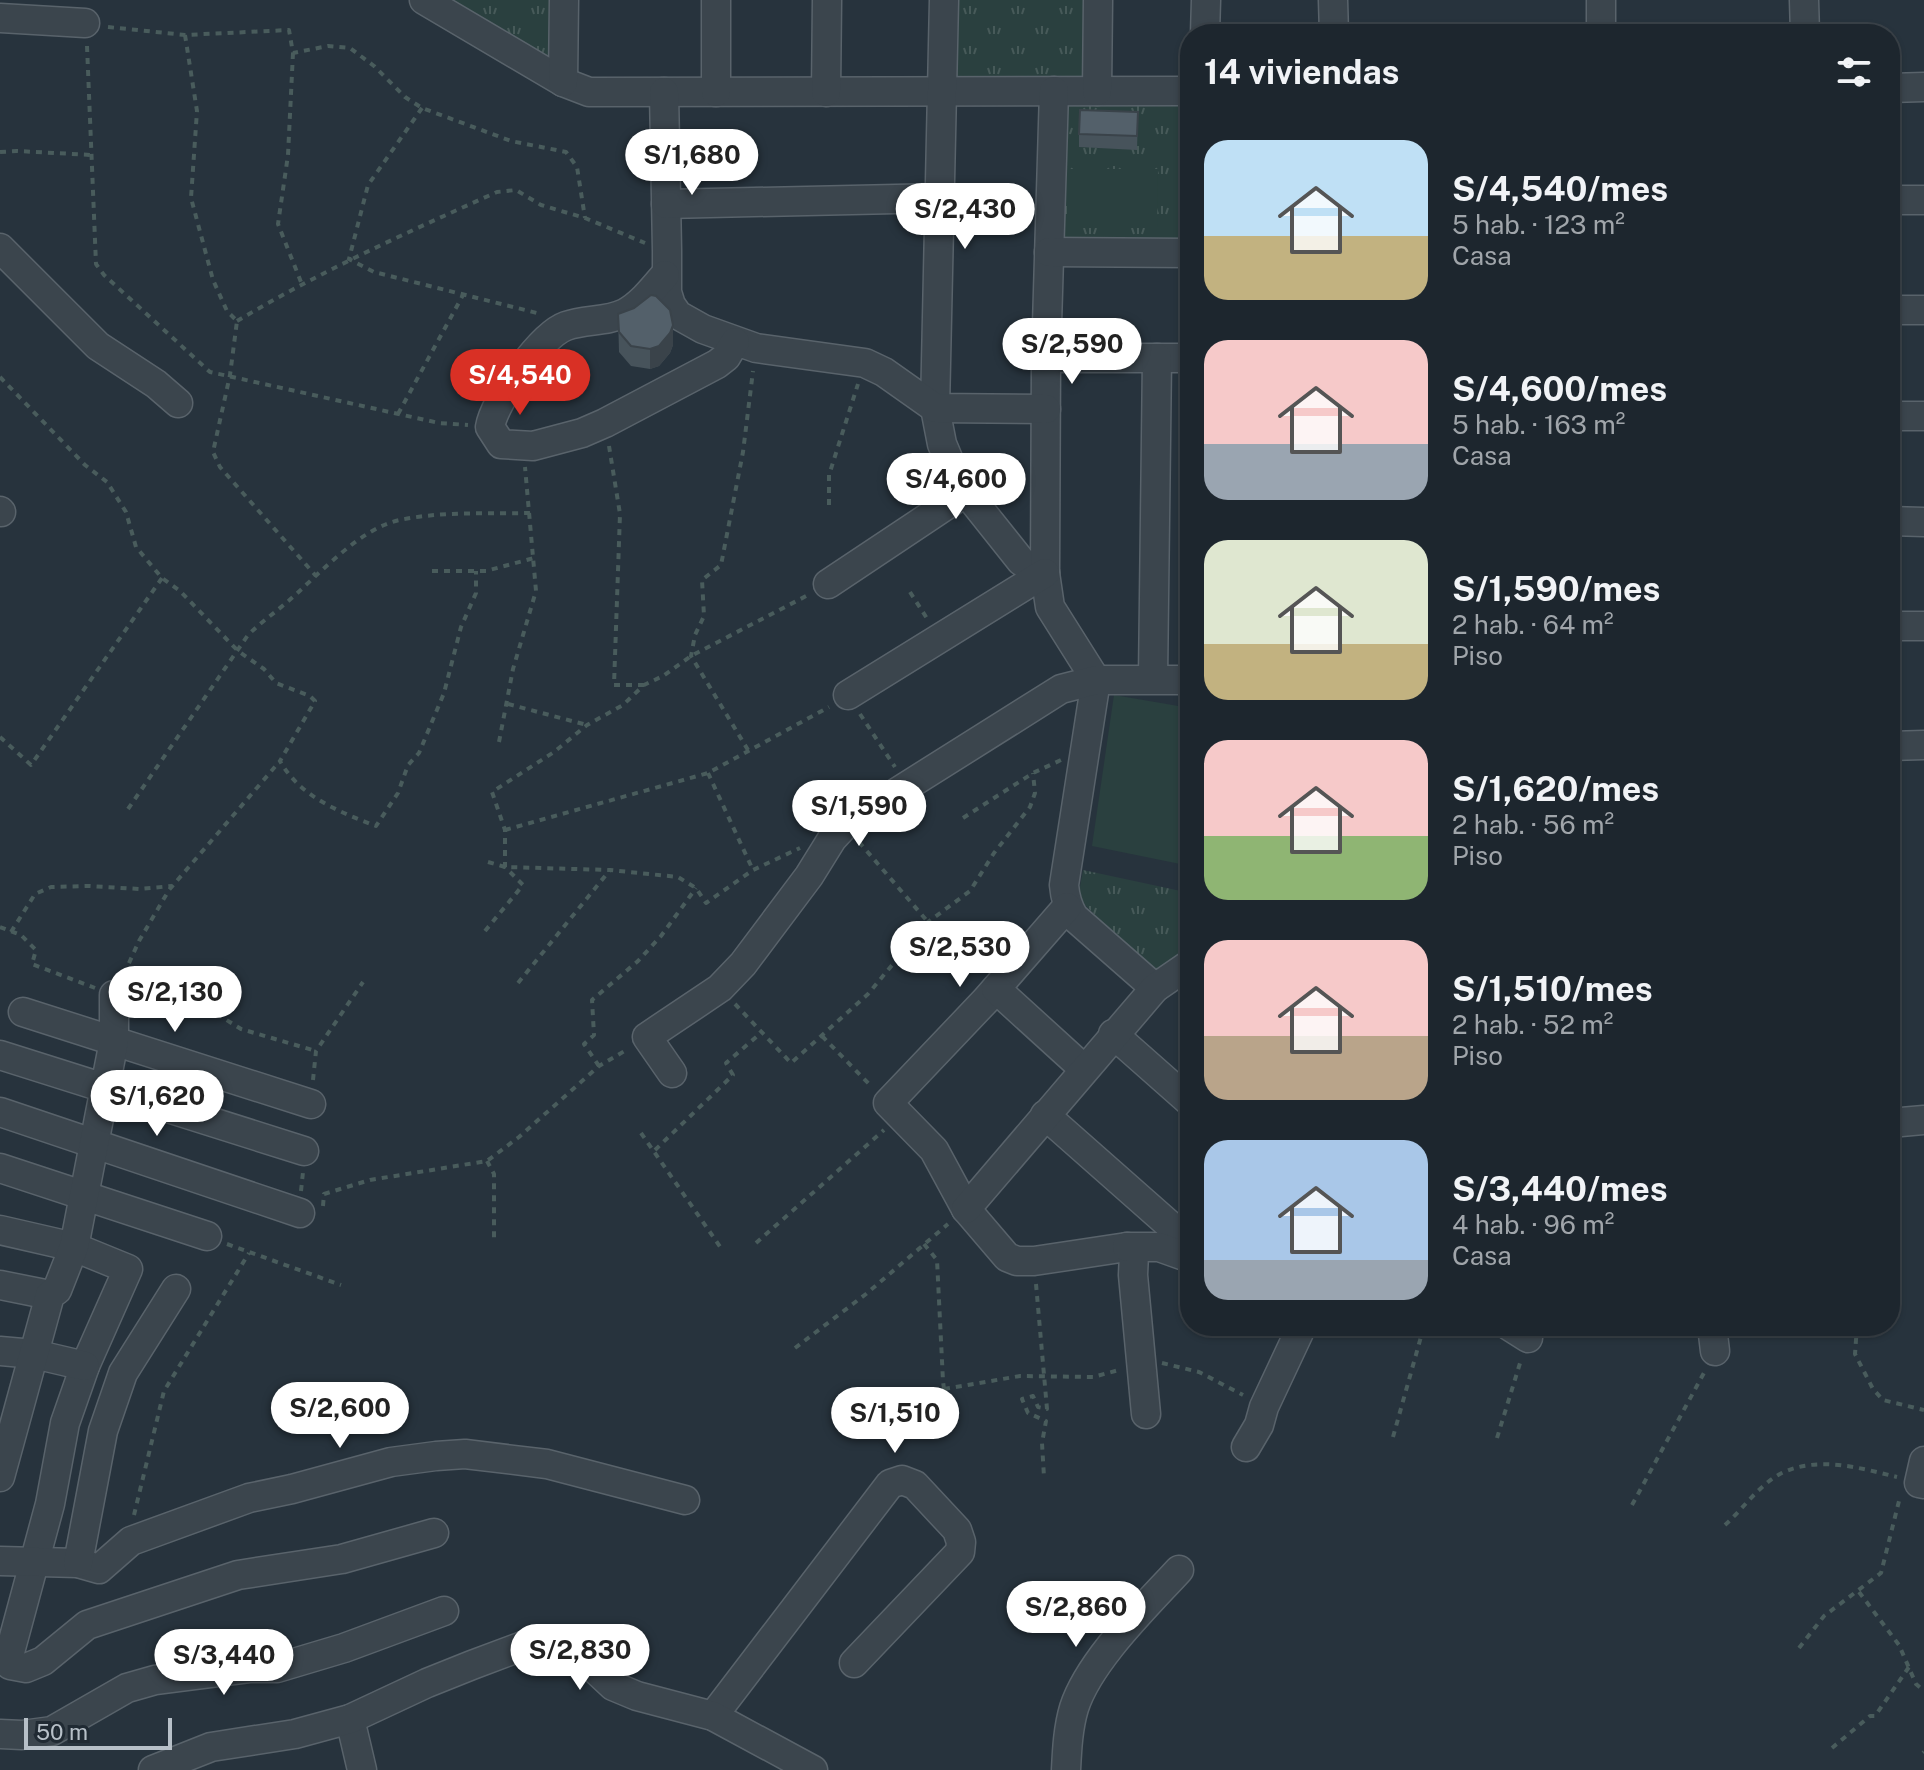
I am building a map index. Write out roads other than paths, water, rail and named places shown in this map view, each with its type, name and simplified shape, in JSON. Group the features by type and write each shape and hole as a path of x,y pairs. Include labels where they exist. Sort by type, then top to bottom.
{"street":[{"path":"424,0 576,87 664,92 1180,91"},
{"path":"564,0 576,87"},
{"path":"716,0 716,92"},
{"path":"826,92 827,0"},
{"path":"944,0 935,408 942,444 966,492 1021,561 1035,571 1045,573"},
{"path":"1097,91 1098,0"},
{"path":"1205,24 1206,0"},
{"path":"1333,0 1334,24"},
{"path":"1601,0 1601,24"},
{"path":"1804,0 1805,24"},
{"path":"0,18 85,23"},
{"path":"1900,88 1924,87"},
{"path":"1054,91 1046,358 1045,573 1050,607 1096,680 1064,885 1067,907 1074,917 1155,988"},
{"path":"664,92 667,292 678,315 691,324 745,345 865,363 884,372 935,408 1046,409"},
{"path":"666,204 941,198"},
{"path":"1900,200 1924,200"},
{"path":"0,248 98,346 156,384 178,403"},
{"path":"1049,252 1180,253"},
{"path":"666,263 628,312 613,318 563,326 545,339 495,408 490,427 501,444 550,443 605,423 717,364 745,345"},
{"path":"1900,310 1924,310"},
{"path":"1046,358 1180,358"},
{"path":"1153,679 1157,358"},
{"path":"1900,416 1924,416"},
{"path":"828,584 966,492"},
{"path":"1900,521 1924,522"},
{"path":"848,695 1045,573"},
{"path":"1900,626 1924,626"},
{"path":"672,1073 647,1037 720,988 743,964 845,825 1061,689 1096,680 1180,680"},
{"path":"1900,746 1924,745"},
{"path":"1067,907 894,1109 934,1150 966,1209 1007,1257 1017,1261 1034,1261 1127,1247 1159,1247 1180,1254"},
{"path":"966,1209 1113,1034 1155,988 1180,971"},
{"path":"996,989 1084,1069"},
{"path":"0,1477 6,1446 50,1295 57,1290 74,1247 114,1041 114,995"},
{"path":"23,1012 311,1104"},
{"path":"1113,1034 1180,1093"},
{"path":"0,1055 304,1151"},
{"path":"0,1112 300,1213"},
{"path":"1045,1115 1180,1234"},
{"path":"1900,1122 1924,1120"},
{"path":"0,1168 207,1236"},
{"path":"0,1230 74,1247 128,1269 85,1366 65,1423 35,1562 10,1652 10,1665 26,1668 43,1661 87,1625 238,1575 342,1559 434,1533"},
{"path":"1127,1247 1134,1253 1133,1275 1146,1414"},
{"path":"0,1285 50,1295"},
{"path":"78,1563 103,1431 123,1373 176,1289"},
{"path":"1246,1447 1259,1425 1293,1336"},
{"path":"0,1351 34,1354 85,1366"},
{"path":"0,1561 78,1563 99,1569 131,1541 249,1498 391,1462 436,1456 465,1454 547,1464 685,1500"},
{"path":"713,1716 890,1484 902,1480 915,1485 957,1530 960,1552 854,1663"},
{"path":"1066,1770 1067,1743 1074,1708 1091,1673 1179,1570"},
{"path":"0,1734 52,1731 127,1688 155,1680 249,1668 277,1668 344,1648 444,1611"},
{"path":"153,1770 211,1747 295,1734 350,1719 461,1670 536,1641 552,1640 568,1644 613,1686 637,1696 713,1716 813,1770"},
{"path":"350,1719 362,1770"}]}
